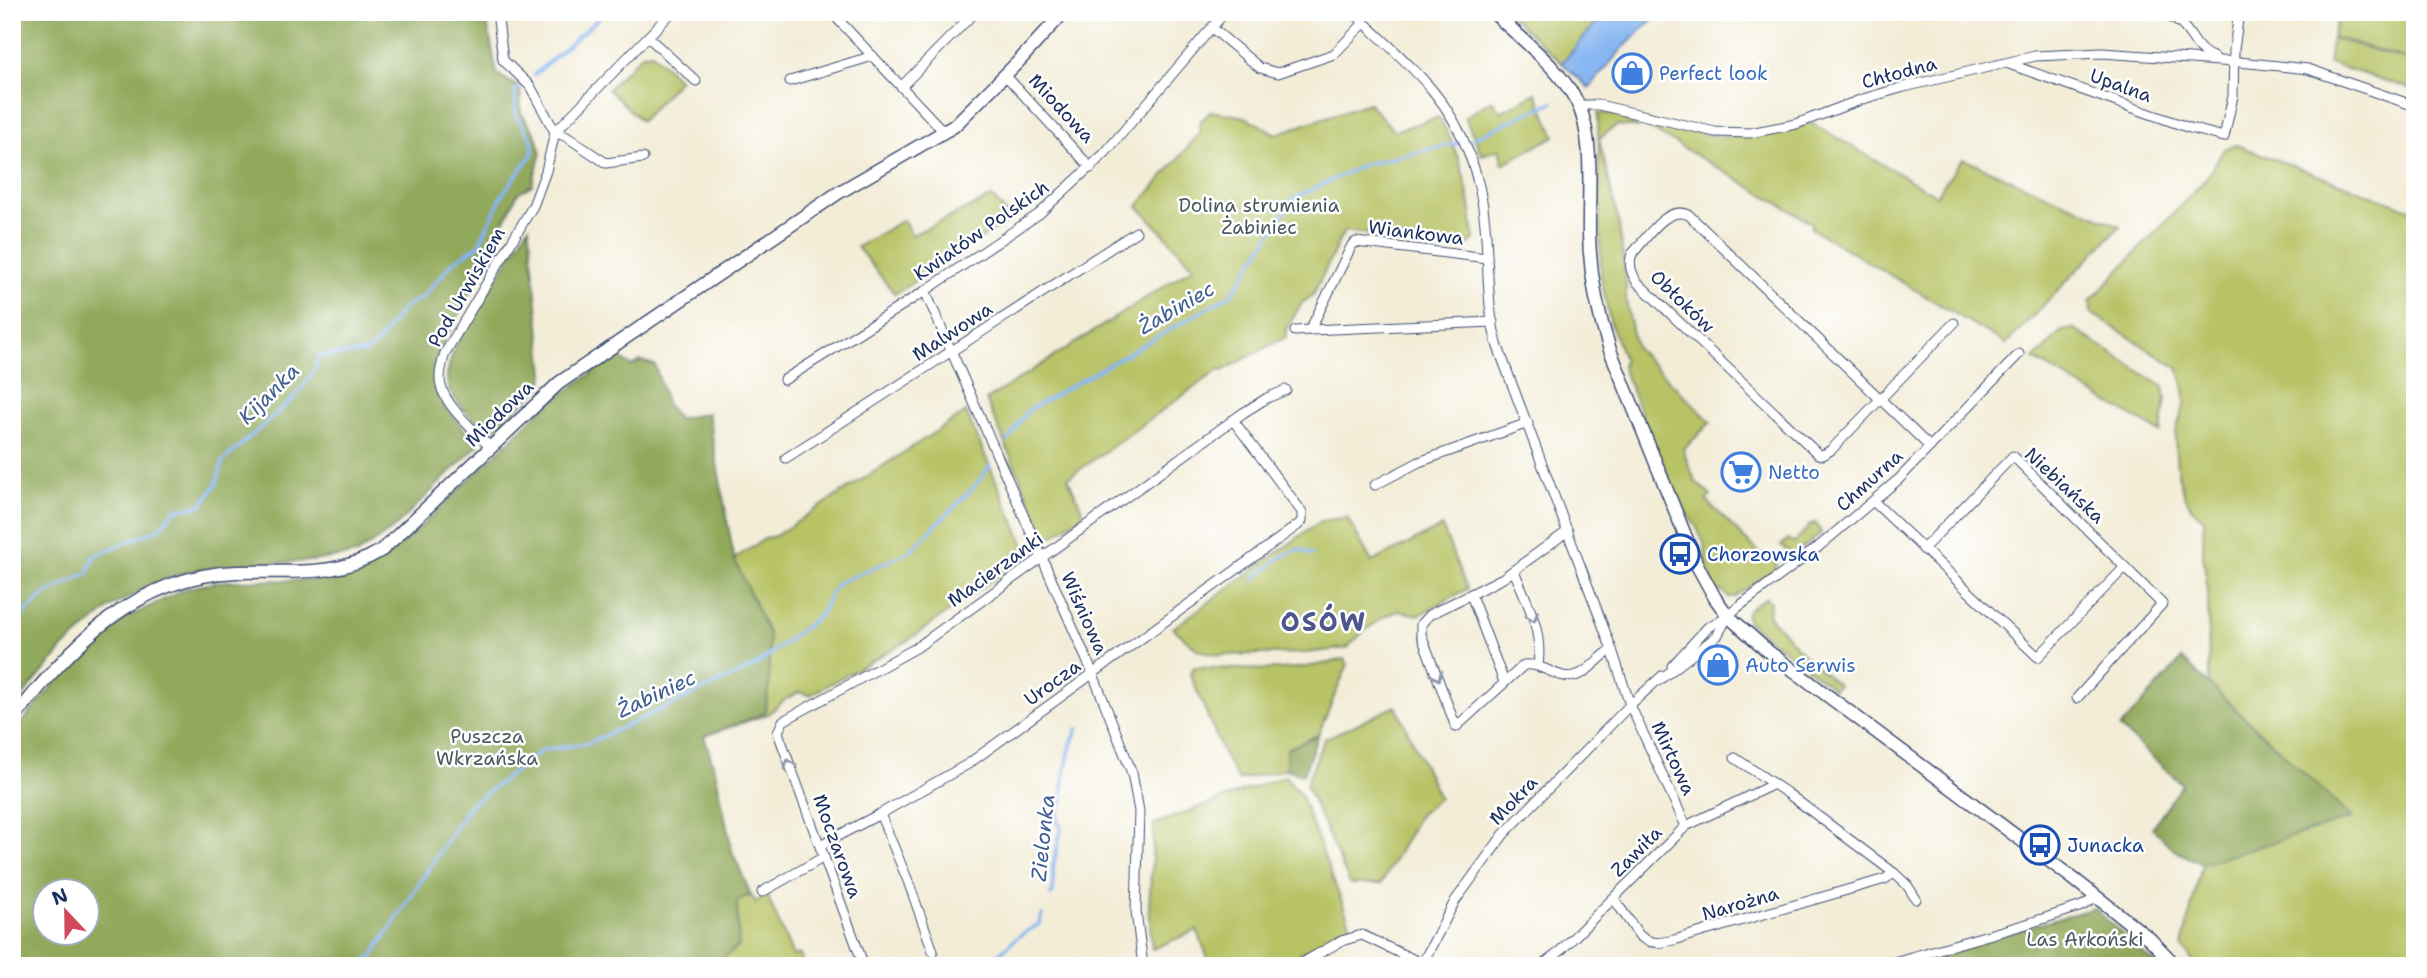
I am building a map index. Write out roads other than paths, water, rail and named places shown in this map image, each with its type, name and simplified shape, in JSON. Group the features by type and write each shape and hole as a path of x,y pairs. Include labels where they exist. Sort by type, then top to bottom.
{"street":[{"path":"497,12 503,60 530,86 555,132 606,163 643,158"},
{"path":"555,132 672,12"},
{"path":"831,12 944,132"},
{"path":"902,86 975,12"},
{"name":"Miodowa","path":"12,720 73,649 112,617 139,600 177,583 208,575 326,571 363,560 393,541 565,379 838,193 961,120 1064,12"},
{"name":"Kwiatów Polskich","path":"784,380 925,291 1039,214 1091,168 1120,137 1226,12"},
{"name":"Mirtowa","path":"1353,12 1429,86 1456,125 1472,162 1480,190 1493,322 1498,347 1612,650 1630,705 1686,826"},
{"path":"1493,12 1561,79 1578,104 1587,144 1591,276 1604,334 1698,567 1714,598 1728,616 1778,659 2097,897 2160,948 2176,966"},
{"path":"2158,12 2184,27 2201,52 2211,57 2234,62 2279,64 2308,69 2415,106"},
{"path":"2234,62 2239,12"},
{"path":"1212,28 1260,68 1278,73 1334,54 1364,23"},
{"path":"648,37 696,81"},
{"name":"Chłodna","path":"1578,104 1599,105 1716,132 1750,133 1796,124 1877,94 2035,56 2102,53 2234,62"},
{"path":"790,81 873,56"},
{"name":"Upalna","path":"2008,64 2190,128 2224,137 2233,96 2234,62"},
{"name":"Miodowa","path":"1004,75 1091,168"},
{"name":"Pod Urwiskiem","path":"490,447 446,398 440,384 441,369 445,353 533,206 546,171 555,132"},
{"name":"Obłoków","path":"1930,447 1881,398 1686,213 1671,214 1632,254 1630,268 1637,282 1814,452 1823,455 1831,450 1881,398 1954,323"},
{"name":"Malwowa","path":"786,458 1136,232"},
{"name":"Wiankowa","path":"1310,330 1352,245 1356,242 1487,258"},
{"name":"Wiśniowa","path":"925,291 1121,741 1136,791 1139,824 1136,911 1143,966"},
{"path":"1295,331 1493,322"},
{"name":"Chmurna","path":"1728,616 1873,501 1930,447 2019,354"},
{"name":"Macierzanki","path":"779,738 780,726 788,716 909,652 1233,420 1267,398 1286,390"},
{"name":"Urocza","path":"820,845 968,764 1298,525 1303,517 1302,512 1233,420"},
{"path":"1376,485 1419,462 1528,423"},
{"name":"Niebiańska","path":"1923,549 2013,456 2162,604 2077,698"},
{"path":"1873,501 2038,657 2125,567"},
{"path":"1568,531 1514,571 1429,615 1421,624 1421,634 1456,727 1524,665 1538,665 1566,676 1576,676 1612,650"},
{"path":"1514,571 1539,633 1541,650 1538,665"},
{"path":"1471,595 1504,682"},
{"name":"Mokra","path":"1423,965 1455,901 1490,851 1523,814 1630,705 1658,681 1708,627 1728,616"},
{"name":"Moczarowa","path":"779,738 864,966"},
{"path":"1735,758 1787,793 1894,873 1907,884 1916,899"},
{"name":"Zawiła","path":"1541,966 1614,899 1686,826 1772,785"},
{"path":"880,814 933,951"},
{"path":"762,892 824,856"},
{"name":"Narożna","path":"1614,899 1639,935 1657,943 1845,890 1894,873"},
{"path":"1880,966 2030,923 2082,906 2097,897"},
{"path":"1297,966 1341,941 1362,935 1423,965"}],"water":[{"path":"1609,12 1655,12 1656,16 1621,50 1589,88 1562,63"}],"waterway":[{"path":"534,75 606,12"},
{"name":"Kijanka","path":"12,625 45,594 88,573 94,556 159,529 175,510 202,505 216,485 223,461 295,397 314,372 319,356 364,353 375,346 404,307 423,297 454,261 479,245 502,195 533,153 532,140 516,115 515,91 519,88"},
{"name":"Żabiniec","path":"1473,138 1553,102"},
{"name":"Żabiniec","path":"1007,442 1027,411 1232,294 1293,199 1365,164 1458,143"},
{"name":"Żabiniec","path":"358,966 372,957 469,806 543,750 589,743 755,666 820,615 836,584 909,552 974,487 990,466"},
{"path":"1253,580 1281,557 1299,549 1312,554"},
{"name":"Zielonka","path":"1051,895 1053,867 1061,829 1057,820 1059,806 1062,803 1071,744 1078,728"},
{"name":"Zielonka","path":"985,966 1019,936 1039,924 1042,915"}],"place":[{"name":"Perfect look","path":"1632,73"},
{"name":"Netto","path":"1741,472"},
{"name":"Chorzowska","path":"1680,554"},
{"name":"Auto Serwis","path":"1718,665"},
{"name":"Junacka","path":"2040,845"}],"district":[{"name":"OSÓW","path":"1324,622"}],"park label":[{"name":"Dolina strumienia Żabiniec","path":"1259,216"},
{"name":"Puszcza Wkrzańska","path":"487,747"},
{"name":"Las Arkoński","path":"2085,939"}]}
